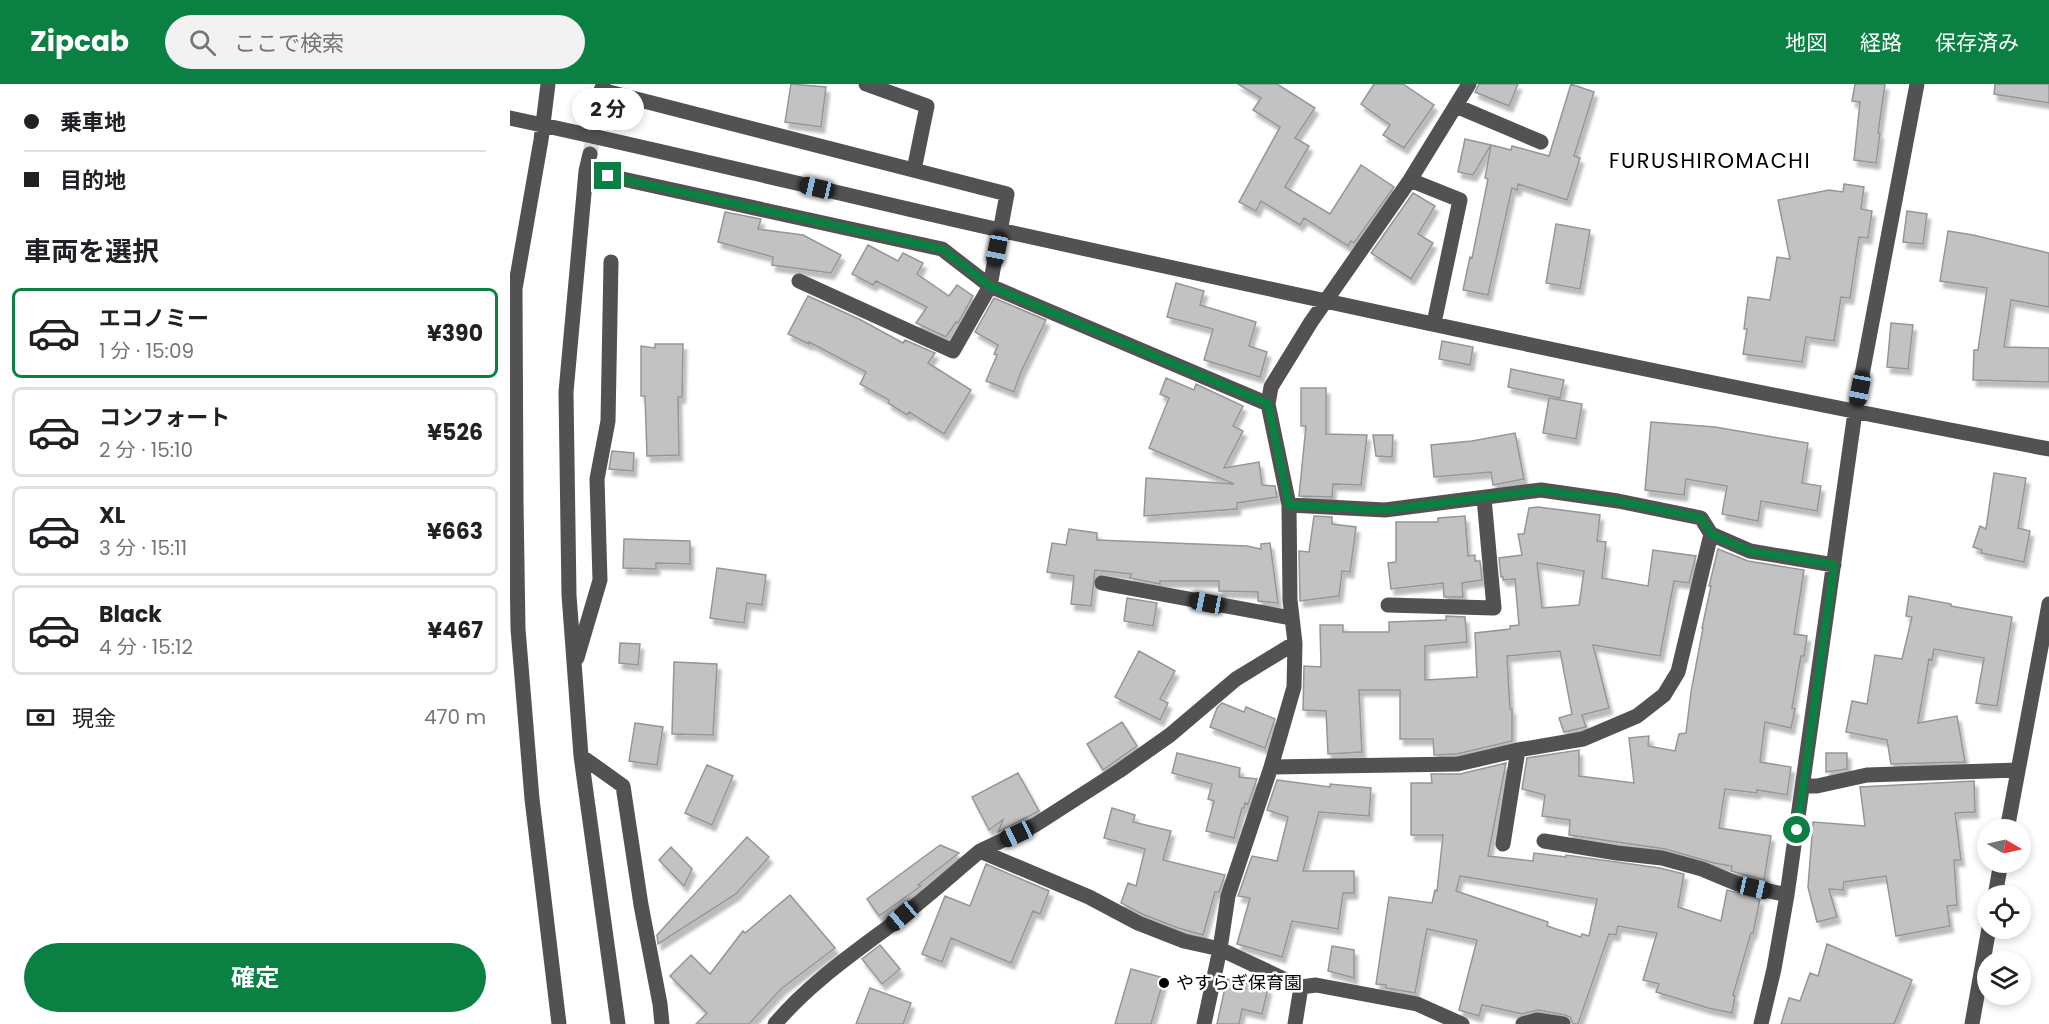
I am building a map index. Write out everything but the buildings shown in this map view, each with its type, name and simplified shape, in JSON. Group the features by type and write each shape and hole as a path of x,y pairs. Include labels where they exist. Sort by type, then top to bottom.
{"street":[{"path":"548,84 515,289 518,629 532,800 559,1024"},
{"path":"866,84 927,106 914,170"},
{"path":"1204,1024 1220,949 1228,896 1294,687 1295,644 1291,618 1289,505 1268,404 1271,387 1325,301 1410,180 1469,84"},
{"path":"1761,1024 1788,895 1855,412 1917,84"},
{"path":"597,110 602,87 1007,194 990,286 953,351 799,280"},
{"path":"1456,106 1541,142"},
{"path":"510,118 1000,230 1325,301 1855,412 2049,449"},
{"path":"590,154 586,171 566,392 569,595 582,756 618,1024"},
{"path":"586,171 942,249 990,286 1268,404"},
{"path":"1410,180 1460,200 1434,324"},
{"path":"574,667 600,580 597,479 608,421 611,262"},
{"path":"1289,505 1385,510 1541,490 1618,501 1701,518 1711,534 1750,551 1834,565"},
{"path":"1388,605 1494,608 1484,498"},
{"path":"1270,767 1458,764 1518,750 1583,739 1637,716 1664,695 1678,672 1711,534"},
{"path":"1102,583 1291,618"},
{"path":"2009,819 2049,604"},
{"path":"776,1024 790,1006 840,963 980,851 1035,825 1110,777 1170,735 1236,679 1295,644"},
{"path":"1503,844 1518,750"},
{"path":"582,756 623,786 640,905 662,1024"},
{"path":"1804,786 1817,786 1867,775 2018,770"},
{"path":"1544,841 1662,858 1702,869 1738,884 1788,895"},
{"path":"980,851 1089,897 1138,923 1184,941 1220,949 1301,987 1316,985 1417,1004 1462,1024"},
{"path":"1972,1024 1987,939"},
{"path":"1295,1024 1301,987"},
{"path":"653,1024 660,1004"},
{"path":"1523,1024 1537,1020 1563,1024"}],"tunnel":[{"path":"590,154 598,110"}],"place":[{"name":"やすらぎ保育園","path":"1164,983"}],"district":[{"name":"FURUSHIROMACHI","path":"1710,161"}],"route":[{"path":"608,176 942,249 990,286 1268,404 1289,505 1385,510 1541,490 1618,501 1701,518 1711,534 1750,551 1834,565 1797,830"}]}
